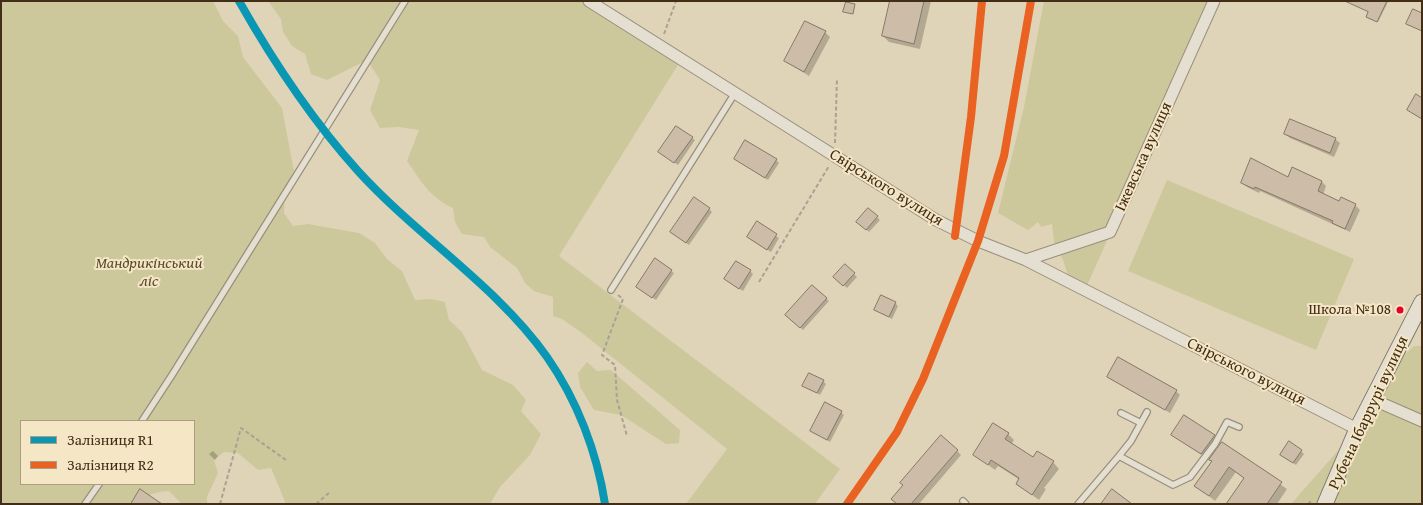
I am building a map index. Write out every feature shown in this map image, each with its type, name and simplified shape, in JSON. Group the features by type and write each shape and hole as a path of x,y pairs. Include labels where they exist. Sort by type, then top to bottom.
{"main road":[{"name":"Рубена Ібаррурі вулиця","path":"1328,502 1357,429 1374,400 1422,302"}],"street":[{"name":"Свірського вулиця","path":"589,1 936,220 978,241 1026,260 1357,429"},
{"name":"Іжевська вулиця","path":"1026,260 1110,232 1214,1"},
{"path":"1374,400 1422,421"}],"lane":[{"path":"143,420 172,376 405,1"},
{"path":"611,290 734,93"},
{"path":"1078,504 1119,456 1147,412"},
{"path":"1121,413 1141,423"},
{"path":"1119,456 1173,485 1190,477 1216,444 1227,422 1239,427"},
{"path":"85,504 98,485"}],"path":[{"path":"660,46 676,1"},
{"path":"759,282 835,156 837,78"},
{"path":"611,290 623,299 602,354 615,365 616,400 627,436"},
{"path":"220,504 241,428 286,460"},
{"path":"316,504 330,492"}],"green space":[{"name":"Мандрикінський ліс","path":"1,1 213,1 223,21 238,36 243,57 282,108 294,171 285,191 284,213 293,226 308,224 359,233 375,243 387,259 402,271 415,300 431,299 445,302 449,320 462,332 482,370 513,385 526,400 521,411 541,434 530,455 500,487 490,504 286,504 271,468 258,470 238,453 224,452 214,460 218,473 207,497 207,504 182,504 169,491 152,494 137,504 1,504"},
{"path":"268,1 589,1 681,60 559,256 840,469 815,504 686,504 727,449 582,333 562,319 553,316 553,297 534,291 525,283 517,268 490,247 484,237 462,234 455,222 453,208 432,194 421,182 407,161 419,130 399,127 380,128 370,110 380,80 367,60 327,80 311,74 305,54 292,46 283,32 281,19"},
{"path":"1044,1 1214,1 1085,290 1069,278 1054,242 1052,224 1041,227 1038,222 1028,230 998,213 1024,107"},
{"path":"1167,180 1354,259 1316,350 1128,271"},
{"path":"1414,346 1422,346 1422,504 1291,504 1357,429 1401,358"},
{"path":"587,362 597,371 611,370 680,430 679,443 666,444 621,415 594,410 580,387 578,373"}],"building":[{"path":"890,1 924,1 914,44 882,36"},
{"path":"1345,1 1387,1 1377,22 1366,17 1368,12"},
{"path":"846,2 855,4 853,14 843,12"},
{"path":"1413,9 1422,13 1422,31 1406,24"},
{"path":"805,21 826,31 804,72 784,61"},
{"path":"1416,94 1422,98 1422,119 1407,110"},
{"path":"1290,119 1336,138 1330,153 1284,134"},
{"path":"676,126 693,137 674,163 658,152"},
{"path":"745,140 777,159 765,178 734,159"},
{"path":"1251,158 1288,177 1292,167 1322,181 1318,191 1339,201 1341,197 1356,204 1345,229 1332,223 1333,221 1255,187 1254,189 1241,183"},
{"path":"694,197 710,208 686,243 670,232"},
{"path":"868,208 878,216 866,230 856,222"},
{"path":"757,221 777,234 767,250 747,237"},
{"path":"655,258 672,270 652,298 636,287"},
{"path":"736,261 751,270 739,289 724,279"},
{"path":"845,264 855,273 843,286 833,277"},
{"path":"812,285 827,298 800,328 785,315"},
{"path":"881,295 896,302 889,317 874,310"},
{"path":"1118,357 1177,390 1165,410 1107,377"},
{"path":"809,373 824,380 817,393 802,386"},
{"path":"825,402 842,411 827,440 810,431"},
{"path":"1184,415 1215,435 1201,454 1171,435"},
{"path":"993,423 1009,433 1005,439 1033,457 1037,451 1054,461 1032,495 1016,484 1019,478 991,460 988,465 973,455"},
{"path":"941,435 958,450 911,504 897,504 891,499 903,485 900,483"},
{"path":"1289,441 1302,450 1293,463 1280,455"},
{"path":"1222,442 1282,482 1267,504 1226,504 1244,478 1229,467 1209,496 1194,486 1212,461 1209,460"},
{"path":"140,489 162,504 131,504"},
{"path":"1112,489 1132,504 1101,504"}],"rail line":[{"name":"R1","path":"239,1 265,46 294,89 341,152 405,218 505,307 547,357 568,391 584,427 597,465 605,504"},
{"name":"R2","path":"955,236 971,117 982,1"},
{"name":"R2","path":"847,504 897,432 923,379 978,241 1004,156 1031,1"}],"place":[{"name":"Школа №108","path":"1400,310"}]}
